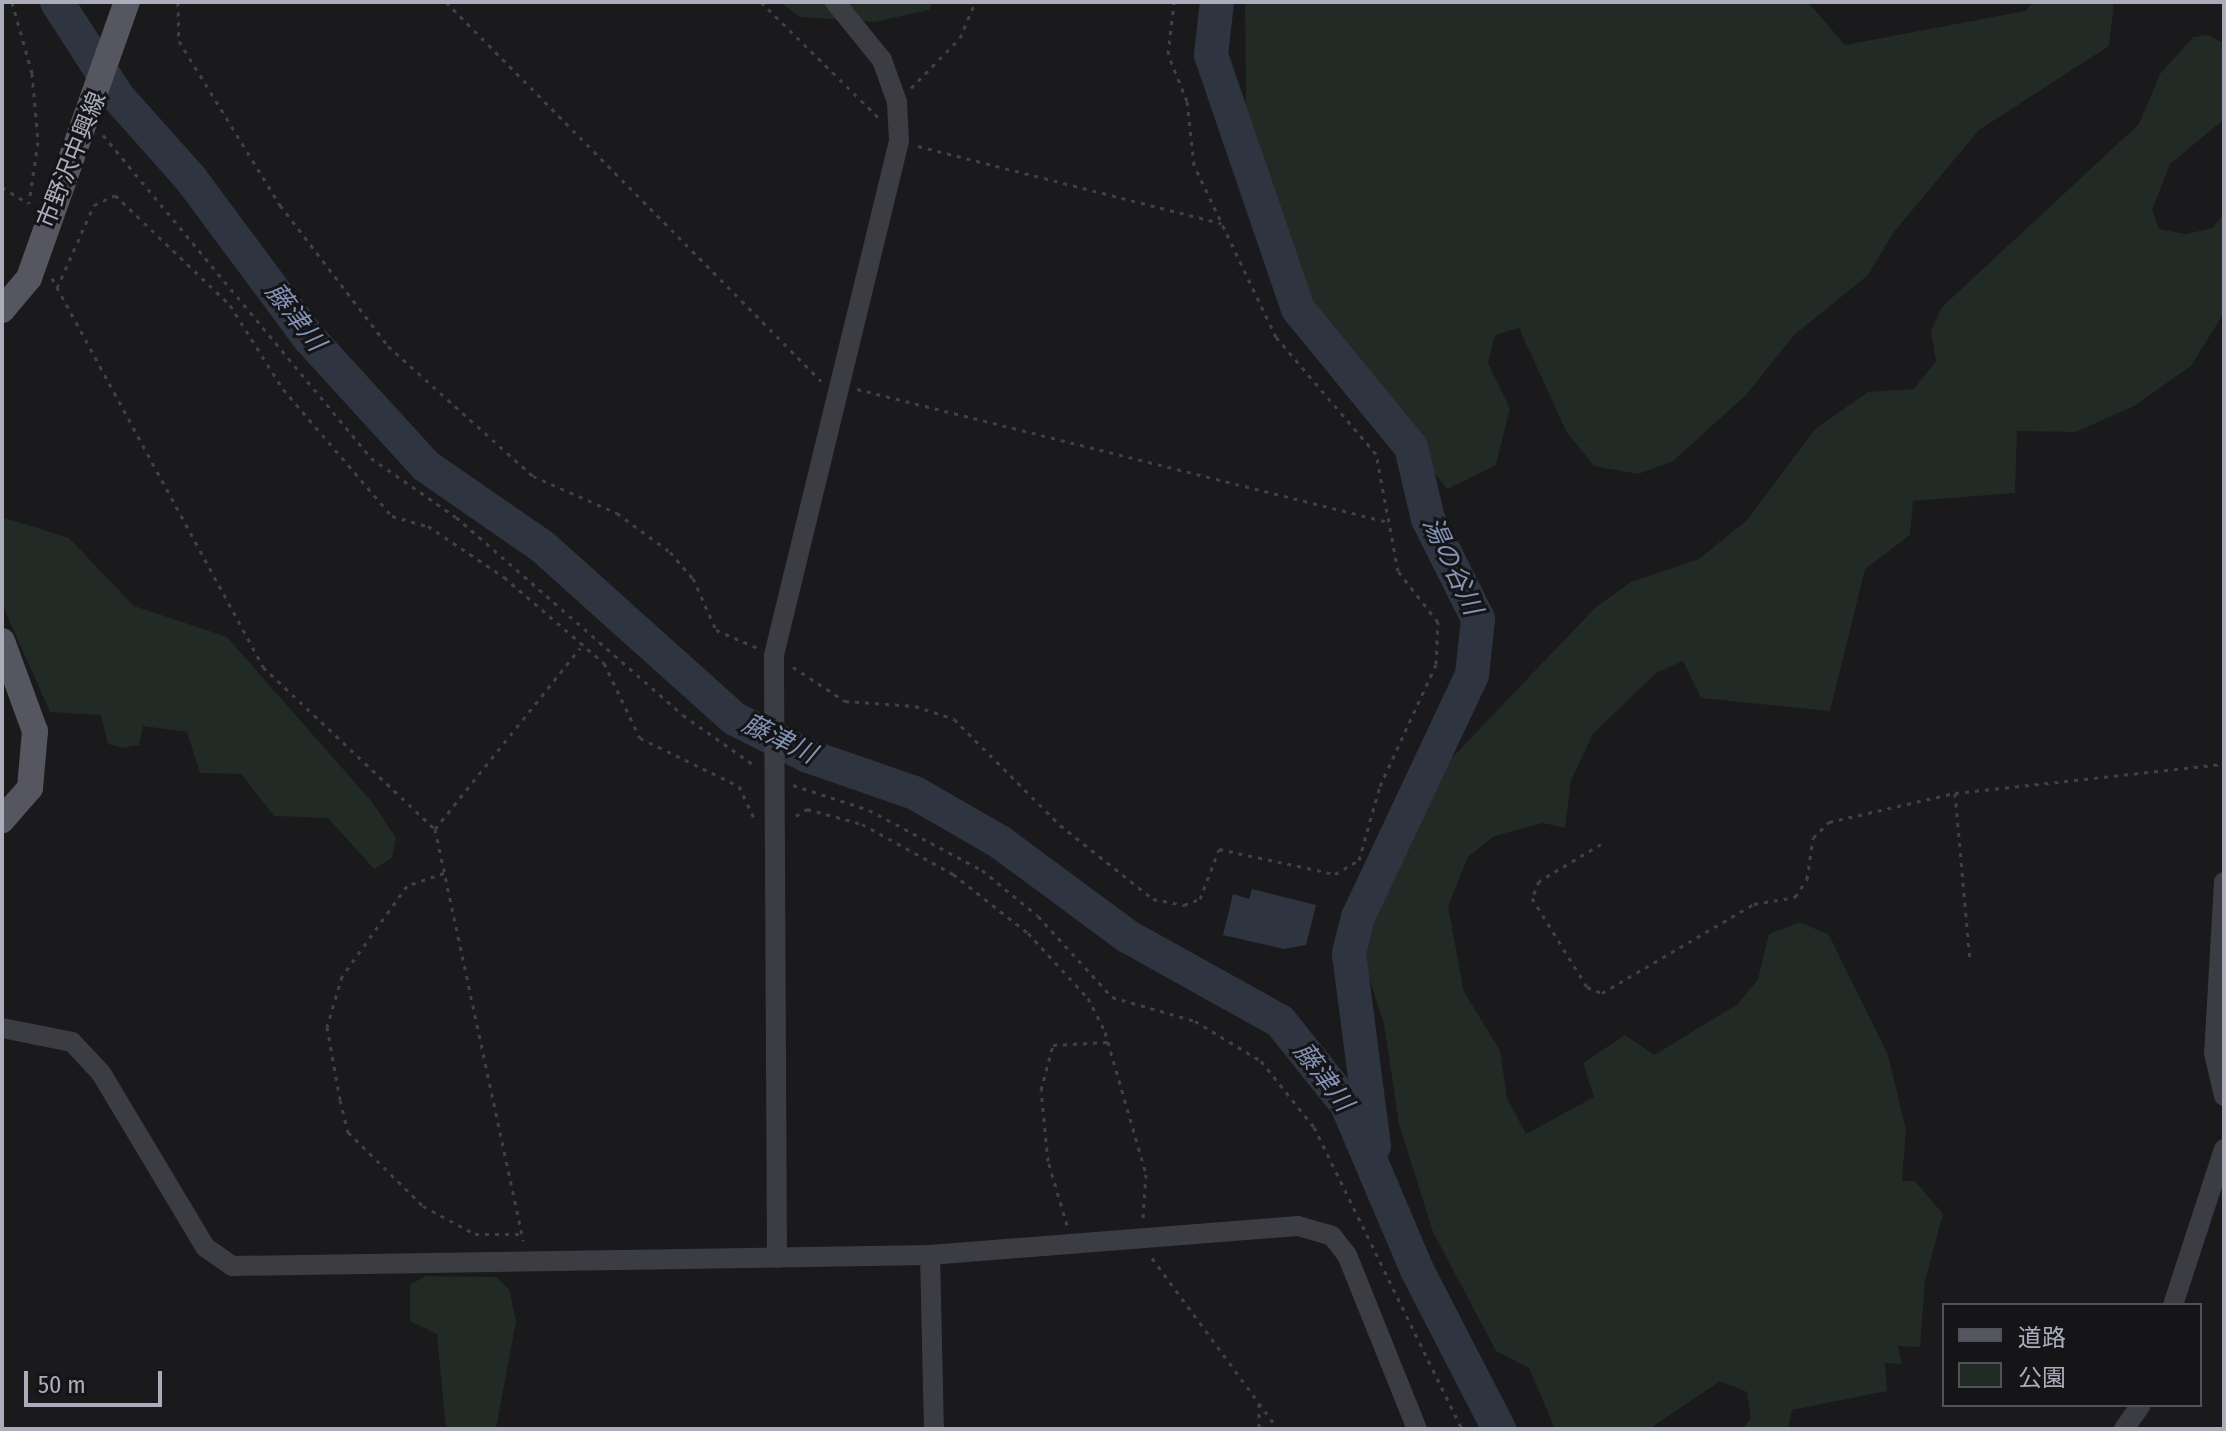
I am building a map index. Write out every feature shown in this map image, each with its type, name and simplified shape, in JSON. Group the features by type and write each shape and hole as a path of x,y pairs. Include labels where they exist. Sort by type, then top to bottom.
{"main road":[{"name":"市野沢中興線","path":"2,310 29,278 37,250 40,207 90,118 119,38 127,2"},
{"path":"2,641 35,731 30,788 2,820"}],"street":[{"path":"777,1258 770,824 774,655 899,141 897,102 882,60 835,2"},
{"path":"2224,882 2214,1053 2224,1096"},
{"path":"2,1028 72,1042 101,1073 205,1247 222,1263 528,1263 930,1255 1141,1243 1283,1225 1332,1236 1382,1331 1417,1429"},
{"path":"2174,1303 2223,1160"},
{"path":"930,1255 934,1429"},
{"path":"2124,1429 2140,1407"}],"path":[{"path":"2,187 40,207 32,73 12,2"},
{"path":"178,2 179,41 280,205 388,346 533,476 617,513 670,552 693,578 716,630 774,655 845,701 915,706 954,719 1060,825 1153,899 1184,905 1200,899 1219,849 1335,874 1359,860 1380,786 1441,643 1427,601 1398,571 1376,454 1276,337 1194,165 1187,101 1168,54 1174,2"},
{"path":"446,2 836,390 1388,522"},
{"path":"761,2 823,56 899,141 1221,223"},
{"path":"897,102 960,38 975,2"},
{"path":"90,118 371,458 485,541 731,753 772,775 869,810 982,870 1038,916 1112,997 1195,1021 1261,1061 1314,1127 1462,1429"},
{"path":"57,288 94,205 115,195 230,305 283,389 392,516 428,526 488,565 610,671 640,738 739,786 748,818 770,824"},
{"path":"37,250 263,667 435,829 528,1263"},
{"path":"435,829 581,647"},
{"path":"1601,844 1539,881 1532,898 1587,987 1602,993 1754,904 1795,897 1807,879 1813,838 1829,822 1955,793 2224,764"},
{"path":"1955,793 1970,960"},
{"path":"793,820 807,809 862,824 953,874 1048,955 1088,998 1107,1042 1146,1174 1141,1243 1278,1429"},
{"path":"444,873 407,886 342,976 327,1027 340,1100 348,1132 423,1206 475,1234 521,1234"},
{"path":"1076,1247 1048,1161 1041,1090 1053,1045 1107,1042"},
{"path":"1259,1403 1259,1429"}],"green space":[{"path":"780,2 934,2 929,10 874,22 800,17"},
{"path":"1245,2 1808,2 1845,45 2025,11 2034,2 2114,2 2109,46 1979,130 1894,232 1867,276 1794,335 1746,395 1673,461 1638,474 1594,466 1566,431 1519,328 1495,335 1488,363 1510,409 1496,465 1447,489 1304,307 1246,104"},
{"path":"2208,35 2222,42 2222,121 2170,164 2152,210 2159,229 2186,234 2213,228 2224,213 2224,313 2191,366 2134,406 2076,432 2017,431 2015,493 1913,501 1910,535 1865,569 1830,711 1701,698 1683,661 1656,673 1593,734 1571,780 1565,828 1543,823 1494,836 1468,857 1448,906 1464,992 1500,1050 1507,1098 1526,1134 1594,1097 1583,1063 1625,1035 1654,1055 1738,1004 1758,979 1769,934 1800,922 1829,935 1888,1055 1906,1130 1902,1181 1915,1181 1943,1214 1925,1281 1920,1347 1898,1346 1902,1364 1885,1363 1887,1391 1792,1410 1788,1429 1742,1429 1751,1419 1747,1392 1720,1381 1649,1429 1555,1429 1529,1368 1496,1351 1433,1232 1399,1124 1384,1024 1362,957 1406,828 1445,765 1596,607 1631,582 1699,559 1747,520 1815,429 1868,392 1914,389 1936,361 1931,331 1942,307 2139,124 2160,74 2193,37"},
{"path":"2,517 69,538 134,606 227,637 372,802 396,838 392,858 374,869 328,818 274,816 241,774 200,773 187,732 143,726 139,745 122,748 108,744 101,715 50,712 2,604"},
{"path":"425,1276 496,1277 509,1289 516,1321 496,1429 446,1429 437,1334 410,1321 410,1285"}],"shaded area":[{"path":"1252,889 1316,905 1306,945 1284,949 1223,935 1233,894 1249,899"}],"waterway":[{"name":"藤津川","path":"57,2 118,97 191,179 310,339 426,466 543,547 735,719 808,756 915,793 1000,842 1127,936 1280,1021 1347,1105 1418,1272 1499,1429"},
{"name":"湯の谷川","path":"1217,2 1211,55 1298,309 1411,447 1428,519 1478,619 1472,675 1358,917 1349,954 1374,1146"}]}
